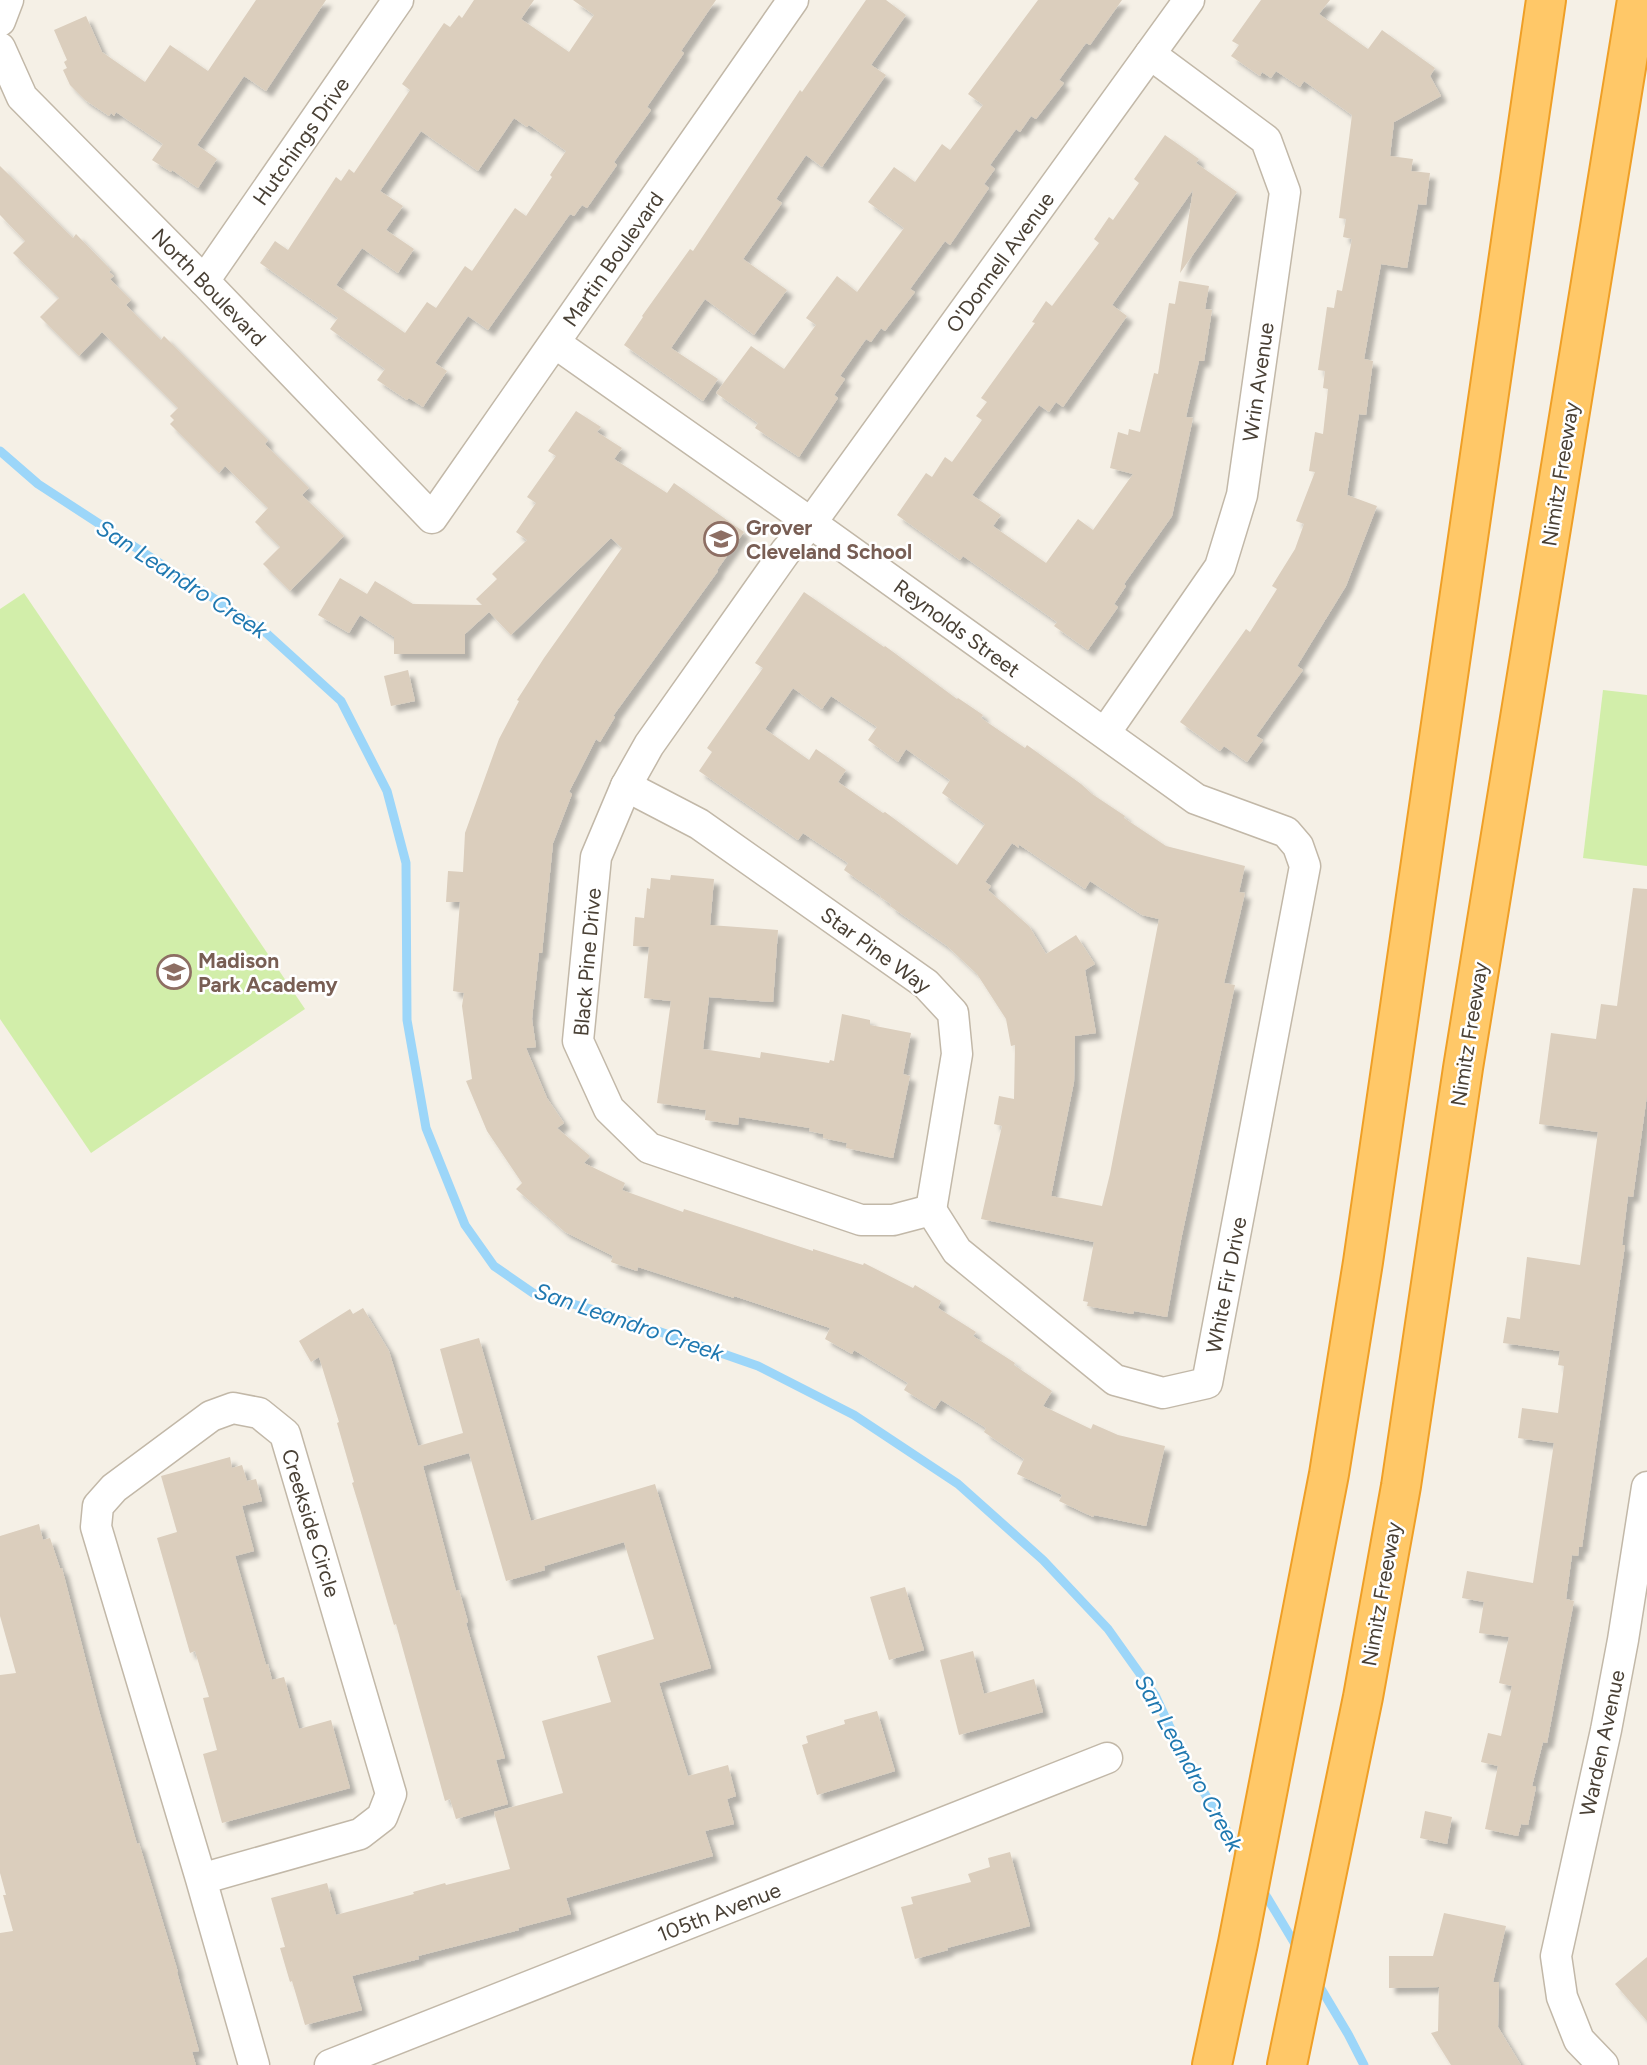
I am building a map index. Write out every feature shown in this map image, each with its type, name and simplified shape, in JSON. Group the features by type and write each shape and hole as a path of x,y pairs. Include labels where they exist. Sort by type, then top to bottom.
{"highway":[{"path":"1212,2065 1329,1474 1363,1262 1545,0"},
{"name":"Nimitz Freeway","path":"1287,2065 1363,1697 1401,1486 1465,1054 1637,0"}],"street":[{"path":"0,21 8,0"},
{"name":"Hutchings Drive","path":"204,281 398,0"},
{"name":"Martin Boulevard","path":"432,518 793,0"},
{"name":"O'Donnell Avenue","path":"811,523 1189,0"},
{"name":"North Boulevard","path":"0,48 22,97 432,518"},
{"name":"Wrin Avenue","path":"1105,733 1220,567 1242,495 1285,192 1266,140 1150,54"},
{"name":"Reynolds Street","path":"555,344 811,523 1196,799 1286,832 1298,846"},
{"name":"Black Pine Drive","path":"811,523 786,551 649,746 626,786 596,857 578,1041 609,1110 649,1148 861,1220 893,1220 931,1210"},
{"name":"Star Pine Way","path":"626,786 699,824 926,984 953,1013 957,1054 931,1210"},
{"name":"White Fir Drive","path":"931,1210 957,1251 1115,1380 1163,1393 1208,1382 1305,866 1298,846"},
{"name":"Creekside Circle","path":"201,1879 360,1834 382,1816 391,1794 285,1434 259,1413 233,1408 211,1416 114,1489 98,1506 96,1527 254,2065"},
{"name":"Warden Avenue","path":"1603,2065 1579,2040 1562,1997 1556,1956 1606,1730 1647,1487"},
{"name":"105th Avenue","path":"330,2065 1107,1758"}],"green space":[{"path":"24,593 305,1009 91,1153 0,1019 0,609"},
{"path":"1603,690 1647,695 1647,866 1583,858"}],"building":[{"path":"256,0 326,0 266,91 244,76 197,145 217,159 198,188 152,160 163,144 116,112 114,116 111,113 109,116 85,100 70,85 63,70 67,68 64,62 67,60 54,30 86,16 102,52 145,82 170,45 208,71"},
{"path":"474,0 534,0 521,19 569,52 594,15 573,0 716,0 681,51 684,53 647,107 651,110 614,162 617,165 587,208 582,205 574,216 570,214 488,330 468,316 435,363 447,371 423,407 377,380 385,369 330,329 338,318 260,263 275,241 288,250 336,177 341,181 349,169 354,173 410,90 402,84 444,23 450,27 459,15 462,18","holes":["514,118 527,127 529,125 566,151 526,216 515,208 472,271 465,266 436,308 427,302 405,333 336,285 362,248 398,273 414,249 386,230 403,206 380,191 421,131 478,171"]},
{"path":"866,0 886,0 906,15 871,65 886,75 822,167 806,155 776,199 782,203 743,259 787,290 754,335 705,299 671,348 718,379 703,401 624,345 690,249 693,251 800,90 802,92"},
{"path":"1038,0 1122,0 1090,45 1086,43 1059,80 1064,83 1036,119 1031,116 1020,132 1016,129 990,165 995,169 984,184 989,188 950,245 945,241 910,289 915,292 885,331 881,328 871,342 866,339 840,376 845,379 834,395 838,398 799,457 755,428 758,423 716,393 751,346 784,369 816,325 806,318 837,276 857,292 904,228 868,202 894,167 915,182 942,144 950,150 983,105 968,94"},
{"path":"1261,0 1330,0 1319,14 1368,49 1382,30 1435,68 1430,76 1441,96 1394,122 1390,156 1413,159 1411,171 1430,173 1426,205 1418,204 1407,268 1381,264 1364,359 1373,361 1366,415 1359,414 1347,495 1377,506 1346,586 1297,666 1303,670 1256,736 1263,740 1247,762 1224,746 1220,751 1180,722 1246,629 1250,632 1277,589 1272,586 1295,549 1304,524 1296,521 1315,472 1309,471 1315,432 1323,434 1328,389 1323,388 1325,371 1318,370 1327,307 1334,308 1337,290 1342,291 1352,239 1343,237 1346,219 1339,218 1352,115 1304,81 1300,87 1276,71 1271,78 1262,72 1260,76 1231,56 1239,45 1232,41"},
{"path":"1165,135 1199,159 1196,163 1237,192 1180,273 1193,190 1112,305 1127,316 1063,407 1056,402 1049,412 1039,405 972,495 1001,515 993,526 1046,563 1078,519 1093,530 1133,474 1110,468 1118,432 1128,435 1129,429 1140,432 1154,373 1158,374 1169,303 1175,304 1179,281 1209,286 1205,309 1212,310 1204,361 1199,361 1186,417 1193,418 1172,516 1124,584 1126,586 1114,604 1118,607 1088,650 1054,626 1057,622 963,556 960,560 897,515 926,473 932,477 945,457 952,462 982,420 976,416 987,402 981,398 1035,323 1032,322 1046,301 1052,306 1099,243 1094,239 1109,217 1113,220 1139,183 1134,179"},
{"path":"0,166 73,238 76,234 111,270 109,272 114,276 110,279 131,300 126,305 161,340 164,336 268,440 265,444 309,488 302,495 344,536 290,591 263,564 280,547 255,522 268,508 225,466 219,473 170,424 174,420 170,416 178,408 102,332 79,356 40,317 59,298 13,253 25,241 0,215"},
{"path":"576,411 601,427 597,432 622,448 614,459 667,493 674,483 744,532 613,716 615,717 600,742 596,739 569,792 572,794 553,843 542,953 539,953 532,1019 536,1047 526,1048 547,1098 564,1123 557,1128 590,1156 584,1163 625,1183 622,1190 683,1212 684,1209 813,1251 863,1265 864,1263 913,1288 915,1285 941,1301 938,1308 976,1332 973,1336 1052,1391 1043,1406 1091,1429 1093,1424 1118,1435 1165,1446 1146,1526 1094,1515 1093,1517 1059,1501 1062,1495 1017,1474 1024,1459 984,1432 986,1428 941,1400 935,1409 904,1390 908,1383 854,1350 852,1354 825,1339 830,1328 638,1267 637,1271 611,1262 613,1256 565,1232 516,1189 522,1183 487,1131 466,1081 472,1079 462,1006 464,993 453,991 460,902 446,902 448,871 463,872 465,833 499,739 519,701 517,700 622,548 611,538 511,635 489,612 465,634 465,654 394,654 394,637 360,615 349,633 318,615 340,578 367,594 375,581 413,604 482,605 476,599 497,579 492,574 527,540 516,532 536,503 527,497 556,456 548,451"},
{"path":"804,592 983,715 981,718 1025,748 1027,745 1166,846 1245,866 1239,892 1245,893 1224,983 1235,985 1167,1317 1087,1306 1088,1302 1083,1301 1094,1242 981,1219 1002,1126 994,1124 999,1096 1014,1099 1015,1045 1011,1046 1006,1019 977,974 947,946 844,870 848,863 803,833 798,840 699,771 712,752 707,748 763,668 755,663","holes":["793,688 822,709 831,696 877,727 868,740 898,762 906,749 950,780 942,793 985,824 957,865 885,812 838,782 846,770 816,749 809,760 765,729","1012,843 1019,848 1018,844 1085,889 1090,881 1142,915 1159,919 1102,1206 1051,1196 1074,1082 1075,1036 1096,1033 1085,970 1095,964 1076,935 1046,954 1029,926 988,890 991,886 985,882"]},
{"path":"408,670 415,701 391,706 384,676"},
{"path":"671,875 714,879 710,925 778,930 773,1002 709,997 703,1049 760,1058 761,1052 829,1063 830,1060 834,1061 842,1014 870,1020 870,1025 911,1033 903,1074 910,1076 893,1158 846,1148 847,1143 823,1138 823,1134 809,1131 810,1128 739,1117 738,1125 705,1120 706,1110 657,1103 671,1001 644,998 649,947 633,946 635,917 644,918 647,888 650,889 651,878 670,880"},
{"path":"1633,888 1647,889 1647,1095 1633,1197 1628,1196 1622,1245 1625,1245 1582,1547 1579,1547 1578,1556 1572,1555 1566,1599 1574,1601 1547,1743 1543,1742 1532,1786 1536,1787 1528,1825 1521,1824 1518,1836 1485,1829 1498,1766 1481,1762 1488,1733 1501,1736 1512,1686 1499,1683 1509,1637 1479,1633 1484,1602 1462,1598 1467,1571 1533,1583 1554,1443 1518,1438 1522,1408 1558,1413 1564,1366 1558,1365 1560,1351 1503,1343 1507,1317 1520,1319 1527,1257 1580,1265 1598,1132 1539,1124 1551,1033 1596,1039 1601,1004 1617,1006"},
{"path":"363,1308 389,1351 418,1446 463,1433 440,1349 479,1338 531,1521 655,1484 711,1668 659,1683 688,1776 728,1765 736,1796 727,1799 734,1824 705,1831 713,1856 566,1898 571,1914 352,1976 362,2010 305,2025 280,1948 285,1947 271,1898 327,1883 336,1915 445,1883 446,1885 510,1869 494,1812 563,1793 542,1721 611,1702 597,1656 654,1639 624,1542 544,1566 545,1570 506,1581 469,1453 423,1466 505,1758 496,1760 508,1804 456,1819 450,1799 445,1801 396,1624 394,1625 352,1483 354,1482 337,1423 339,1422 319,1357 311,1362 299,1341 350,1309 353,1314"},
{"path":"230,1457 232,1468 242,1465 247,1481 256,1479 262,1501 242,1506 254,1551 235,1556 266,1665 268,1664 272,1680 284,1677 299,1729 331,1720 350,1788 222,1823 203,1754 217,1750 203,1698 209,1697 195,1651 190,1653 157,1538 177,1532 161,1476"},
{"path":"39,1524 43,1540 50,1538 62,1568 137,1844 139,1843 178,1972 199,2051 192,2052 196,2065 0,2065 0,1933 13,1931 0,1873 0,1675 16,1673 0,1616 0,1536"},
{"path":"905,1587 924,1650 889,1660 870,1597"},
{"path":"973,1651 984,1694 1034,1679 1043,1712 959,1735 940,1660"},
{"path":"877,1711 895,1771 817,1795 802,1745 808,1743 806,1736 845,1724 844,1720"},
{"path":"1425,1811 1452,1817 1447,1844 1420,1838"},
{"path":"1010,1852 1030,1926 915,1959 901,1907 913,1904 911,1897 971,1882 968,1874 990,1867 988,1858"},
{"path":"1444,1913 1506,1926 1493,1982 1499,1982 1498,2027 1521,2065 1451,2065 1431,2033 1438,2031 1439,1987 1389,1988 1389,1956 1433,1956"},
{"path":"1647,1957 1647,2021 1615,1984"}],"waterway":[{"name":"San Leandro Creek","path":"0,451 38,484 264,631 341,701 387,791 406,863 407,1020 426,1128 465,1225 494,1266 533,1293 609,1314 758,1366 854,1415 958,1484 1043,1560 1108,1629 1155,1695 1187,1764 1242,1856"},
{"name":"San Leandro Creek","path":"1262,1889 1298,1949"},
{"name":"San Leandro Creek","path":"1317,1982 1364,2065"}],"place":[{"name":"Grover Cleveland School","path":"721,539"},
{"name":"Madison Park Academy","path":"174,972"}]}
